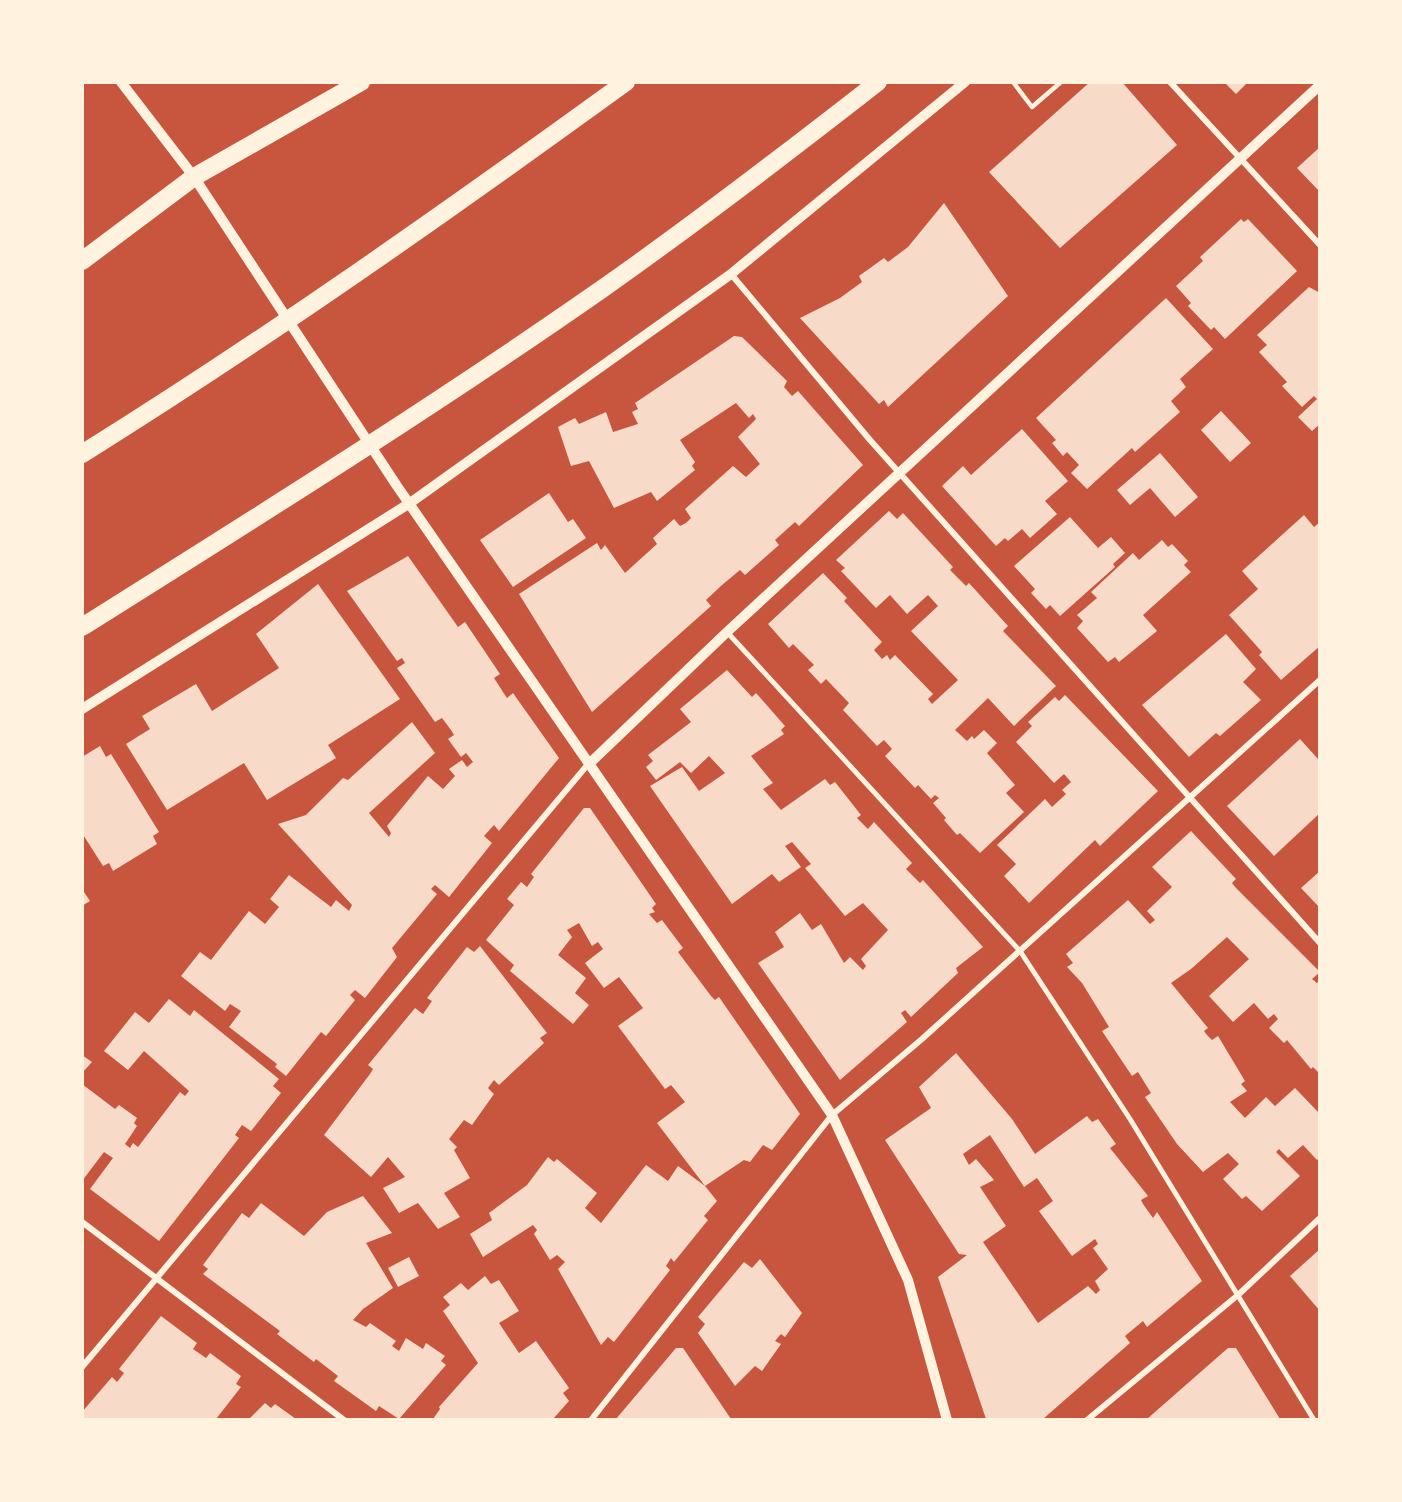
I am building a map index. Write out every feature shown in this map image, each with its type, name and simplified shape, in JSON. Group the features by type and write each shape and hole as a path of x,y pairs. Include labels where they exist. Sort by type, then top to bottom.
{"highway":[{"path":"82,261 194,177 361,82"},
{"path":"82,454 184,391 626,82"},
{"path":"82,627 322,476 603,289 791,150 878,82"}],"street":[{"path":"122,82 194,177 397,486 832,1115 908,1280 947,1419"},
{"path":"82,709 410,503 731,274 965,82"},
{"path":"1170,82 1320,245"},
{"path":"82,1367 590,763 899,472 1320,85"},
{"path":"731,274 899,472 1320,943"},
{"path":"727,632 1020,951 1130,1119 1314,1419"},
{"path":"591,1419 832,1115 1020,951 1320,680"},
{"path":"1087,1419 1238,1295 1320,1218"},
{"path":"82,1222 157,1276 344,1419"}],"lane":[{"path":"1013,82 1032,107 1061,82"}],"building":[{"path":"1090,82 1122,82 1177,145 1060,248 989,172"},
{"path":"1224,82 1248,82 1236,94"},
{"path":"1320,147 1320,192 1297,168"},
{"path":"944,203 1008,296 888,407 884,400 879,404 800,318 840,298 862,282 859,276 884,258 888,262 908,247"},
{"path":"1241,219 1244,222 1248,219 1297,271 1225,339 1214,327 1211,330 1188,306 1191,303 1176,286 1203,261 1200,257"},
{"path":"1309,287 1320,293 1320,424 1312,431 1298,417 1317,399 1314,396 1302,407 1282,386 1287,382 1259,352 1267,345 1257,335"},
{"path":"1166,298 1213,349 1180,379 1186,387 1171,401 1180,412 1135,452 1132,448 1087,489 1071,473 1079,465 1067,452 1063,456 1052,443 1056,440 1036,418"},
{"path":"734,336 742,337 787,381 784,387 792,396 798,391 863,465 799,526 795,522 775,540 779,545 745,575 740,570 722,585 706,600 711,606 592,712 519,594 597,543 601,550 605,545 625,573 657,544 653,538 674,519 680,526 686,523 691,518 685,509 733,466 746,477 760,464 738,437 756,419 753,414 749,418 736,403 680,440 695,462 692,466 695,470 657,501 651,492 614,508 589,461 571,466 558,427 575,418 579,424 606,412 613,432 638,424 632,412 638,409 635,403"},
{"path":"1221,411 1251,443 1230,462 1201,430"},
{"path":"1022,429 1068,481 1045,501 1057,514 1030,538 1022,529 1008,541 1005,538 996,546 942,486 963,466 971,475"},
{"path":"1160,453 1198,497 1175,517 1150,488 1130,505 1117,490"},
{"path":"549,493 568,522 573,519 586,538 513,587 480,540"},
{"path":"889,511 897,519 903,513 953,567 950,570 966,586 969,583 1008,626 1003,631 1056,686 1014,726 988,698 955,730 967,741 972,736 974,739 984,730 997,743 987,753 1015,785 1006,793 1024,812 980,853 960,833 957,835 944,820 946,818 933,803 939,798 935,795 931,799 918,785 915,788 885,756 892,749 884,740 877,746 843,710 849,703 826,679 821,684 808,670 814,665 793,644 789,648 768,624 823,573 847,598 844,601 882,642 874,650 882,659 887,655 890,660 895,655 933,694 928,699 932,704 958,680 911,631 938,606 928,595 907,614 890,595 876,608 841,571 845,568 836,560"},
{"path":"1304,515 1314,527 1320,522 1320,646 1281,680 1259,655 1262,652 1229,615 1258,589 1242,571"},
{"path":"1070,517 1098,548 1111,537 1125,553 1113,564 1115,567 1060,616 1050,605 1046,609 1031,593 1035,589 1014,566"},
{"path":"1162,540 1168,547 1172,544 1188,561 1184,565 1191,572 1143,615 1157,631 1119,662 1115,657 1108,662 1077,628 1083,621 1077,615 1097,598 1091,592 1133,553 1139,560"},
{"path":"408,556 458,627 465,622 500,674 494,678 507,698 513,693 559,758 499,831 494,825 484,836 492,843 449,897 435,885 431,889 437,894 392,948 397,957 365,998 355,990 350,995 355,1000 326,1036 321,1032 286,1076 275,1067 277,1064 229,1027 241,1011 230,1004 225,1011 181,976 200,952 211,960 249,911 265,924 279,907 270,899 289,875 331,907 336,900 349,911 352,905 278,824 306,815 343,778 348,780 412,722 435,753 369,813 389,837 391,833 387,826 428,776 443,789 455,776 449,769 462,760 467,767 473,762 466,753 461,757 448,739 454,735 442,718 435,722 397,668 405,663 402,658 397,661 347,591"},
{"path":"318,584 400,699 328,745 336,758 267,800 244,763 167,810 126,744 150,729 142,716 196,684 212,711 279,668 256,634"},
{"path":"1226,634 1256,669 1243,682 1261,700 1220,736 1216,733 1189,757 1142,705"},
{"path":"727,670 752,697 756,693 785,726 781,730 784,734 751,756 773,783 763,789 781,810 825,779 830,785 835,782 861,815 857,818 868,829 874,822 912,863 906,869 920,883 923,880 983,947 956,968 958,973 911,1017 905,1010 901,1013 907,1022 840,1080 758,963 784,947 775,932 800,913 812,930 821,924 844,963 850,957 863,970 866,966 861,959 888,930 863,903 845,916 805,868 811,864 792,842 785,846 801,867 779,882 772,874 732,904 650,786 682,767 699,791 725,773 709,756 691,773 680,762 656,780 646,767 653,761 648,755 691,722 680,709"},
{"path":"1065,695 1158,791 1100,846 1095,840 1029,903 1004,876 1016,864 997,845 1045,799 1052,807 1066,794 1062,790 1071,782 1064,774 1054,783 1016,742 1032,726 1028,722 1055,697 1059,701"},
{"path":"1300,739 1318,759 1320,757 1320,813 1274,856 1227,806"},
{"path":"100,746 106,757 111,754 159,832 153,836 157,844 113,871 109,863 103,866 82,833 82,757"},
{"path":"584,808 590,808 656,904 652,908 655,912 649,914 657,923 662,920 683,948 678,952 711,996 715,1000 719,997 800,1114 772,1150 763,1145 750,1162 744,1160 705,1186 657,1123 685,1102 671,1085 665,1089 618,1026 643,1008 619,977 604,988 585,963 603,949 598,942 592,946 579,923 567,930 572,937 558,955 586,978 575,993 589,1005 573,1024 510,971 514,965 486,940 514,905 507,899 521,882 527,887 534,877 531,874"},
{"path":"1191,831 1236,879 1232,883 1236,888 1320,972 1312,979 1317,983 1320,980 1318,1072 1313,1067 1311,1069 1287,1040 1284,1043 1269,1028 1278,1019 1274,1014 1268,1019 1254,1003 1233,1022 1209,996 1249,959 1227,937 1191,969 1171,983 1208,1028 1204,1031 1207,1035 1212,1040 1218,1036 1245,1081 1241,1084 1247,1091 1230,1102 1245,1118 1266,1097 1275,1106 1295,1088 1320,1114 1320,1157 1317,1160 1303,1145 1288,1158 1279,1149 1276,1152 1300,1176 1262,1211 1246,1196 1242,1199 1223,1179 1239,1164 1228,1153 1203,1172 1177,1144 1145,1097 1151,1093 1138,1072 1132,1076 1102,1031 1109,1027 1082,983 1067,967 1073,963 1066,954 1128,900 1150,924 1155,920 1147,911 1172,887 1152,867"},
{"path":"1320,871 1320,908 1301,888"},
{"path":"82,889 90,901 82,906"},
{"path":"480,946 547,1033 540,1038 544,1043 499,1085 494,1080 488,1088 494,1094 472,1125 464,1120 449,1139 457,1147 454,1150 470,1178 444,1193 460,1217 438,1229 418,1203 399,1213 383,1188 405,1177 388,1157 371,1177 324,1135 370,1074 373,1069 368,1065 415,1008 423,1014 432,1001 427,998 467,947 474,952"},
{"path":"169,999 190,1016 194,1010 279,1079 273,1086 281,1093 251,1131 242,1125 235,1135 239,1138 159,1241 90,1189 113,1158 104,1152 82,1181 82,1084 115,1109 119,1105 137,1118 134,1123 137,1126 125,1144 130,1148 133,1143 138,1147 180,1092 185,1096 189,1091 144,1051 128,1070 104,1051 135,1012 149,1023"},
{"path":"956,1053 1012,1119 1035,1154 1087,1116 1092,1122 1098,1119 1116,1144 1110,1148 1148,1196 1141,1200 1143,1204 1153,1218 1157,1212 1202,1281 1147,1327 1143,1321 1125,1336 1130,1343 1043,1419 986,1419 938,1277 967,1255 959,1254 885,1140 931,1108 919,1087","holes":["990,1135 1024,1187 1037,1178 1053,1201 1039,1211 1072,1256 1095,1239 1098,1244 1093,1248 1108,1269 1095,1281 1100,1290 1096,1294 1088,1286 1038,1323 983,1242 1006,1226 980,1187 994,1180 976,1159 969,1165 963,1154"]},
{"path":"82,1055 92,1062 82,1073"},
{"path":"548,1157 554,1162 557,1159 597,1193 585,1208 601,1223 646,1165 668,1181 678,1166 705,1186 717,1201 704,1216 708,1220 674,1262 671,1258 666,1266 670,1270 614,1342 608,1337 601,1345 558,1269 565,1262 557,1255 550,1260 534,1234 537,1230 533,1225 483,1257 470,1234 492,1220 489,1213 527,1185"},
{"path":"363,1196 392,1233 366,1243 393,1288 363,1309 353,1320 366,1327 370,1323 396,1341 392,1346 399,1351 406,1338 423,1349 426,1343 445,1356 441,1361 446,1365 399,1419 379,1406 376,1411 334,1381 338,1376 316,1359 314,1362 277,1334 280,1331 203,1274 208,1269 203,1265 242,1213 249,1218 261,1203 304,1236 327,1212"},
{"path":"1320,1249 1320,1311 1290,1276"},
{"path":"409,1257 419,1276 398,1287 388,1268"},
{"path":"760,1259 802,1313 785,1337 781,1334 775,1341 781,1344 762,1371 755,1366 735,1386 698,1333 705,1324 698,1317 744,1262 752,1268"},
{"path":"485,1276 491,1284 499,1280 519,1311 499,1323 519,1353 536,1341 569,1388 563,1393 569,1401 553,1419 433,1419 439,1407 478,1363 443,1311 450,1305 443,1297 461,1283 468,1290"},
{"path":"161,1316 197,1343 193,1349 206,1358 210,1353 241,1376 236,1384 241,1387 216,1419 82,1419 82,1412 112,1377 117,1382 121,1377 124,1373 119,1369"},
{"path":"676,1348 683,1348 731,1419 616,1419"},
{"path":"1228,1348 1236,1348 1280,1419 1147,1419"},
{"path":"265,1403 271,1408 275,1404 296,1419 249,1419"}]}
